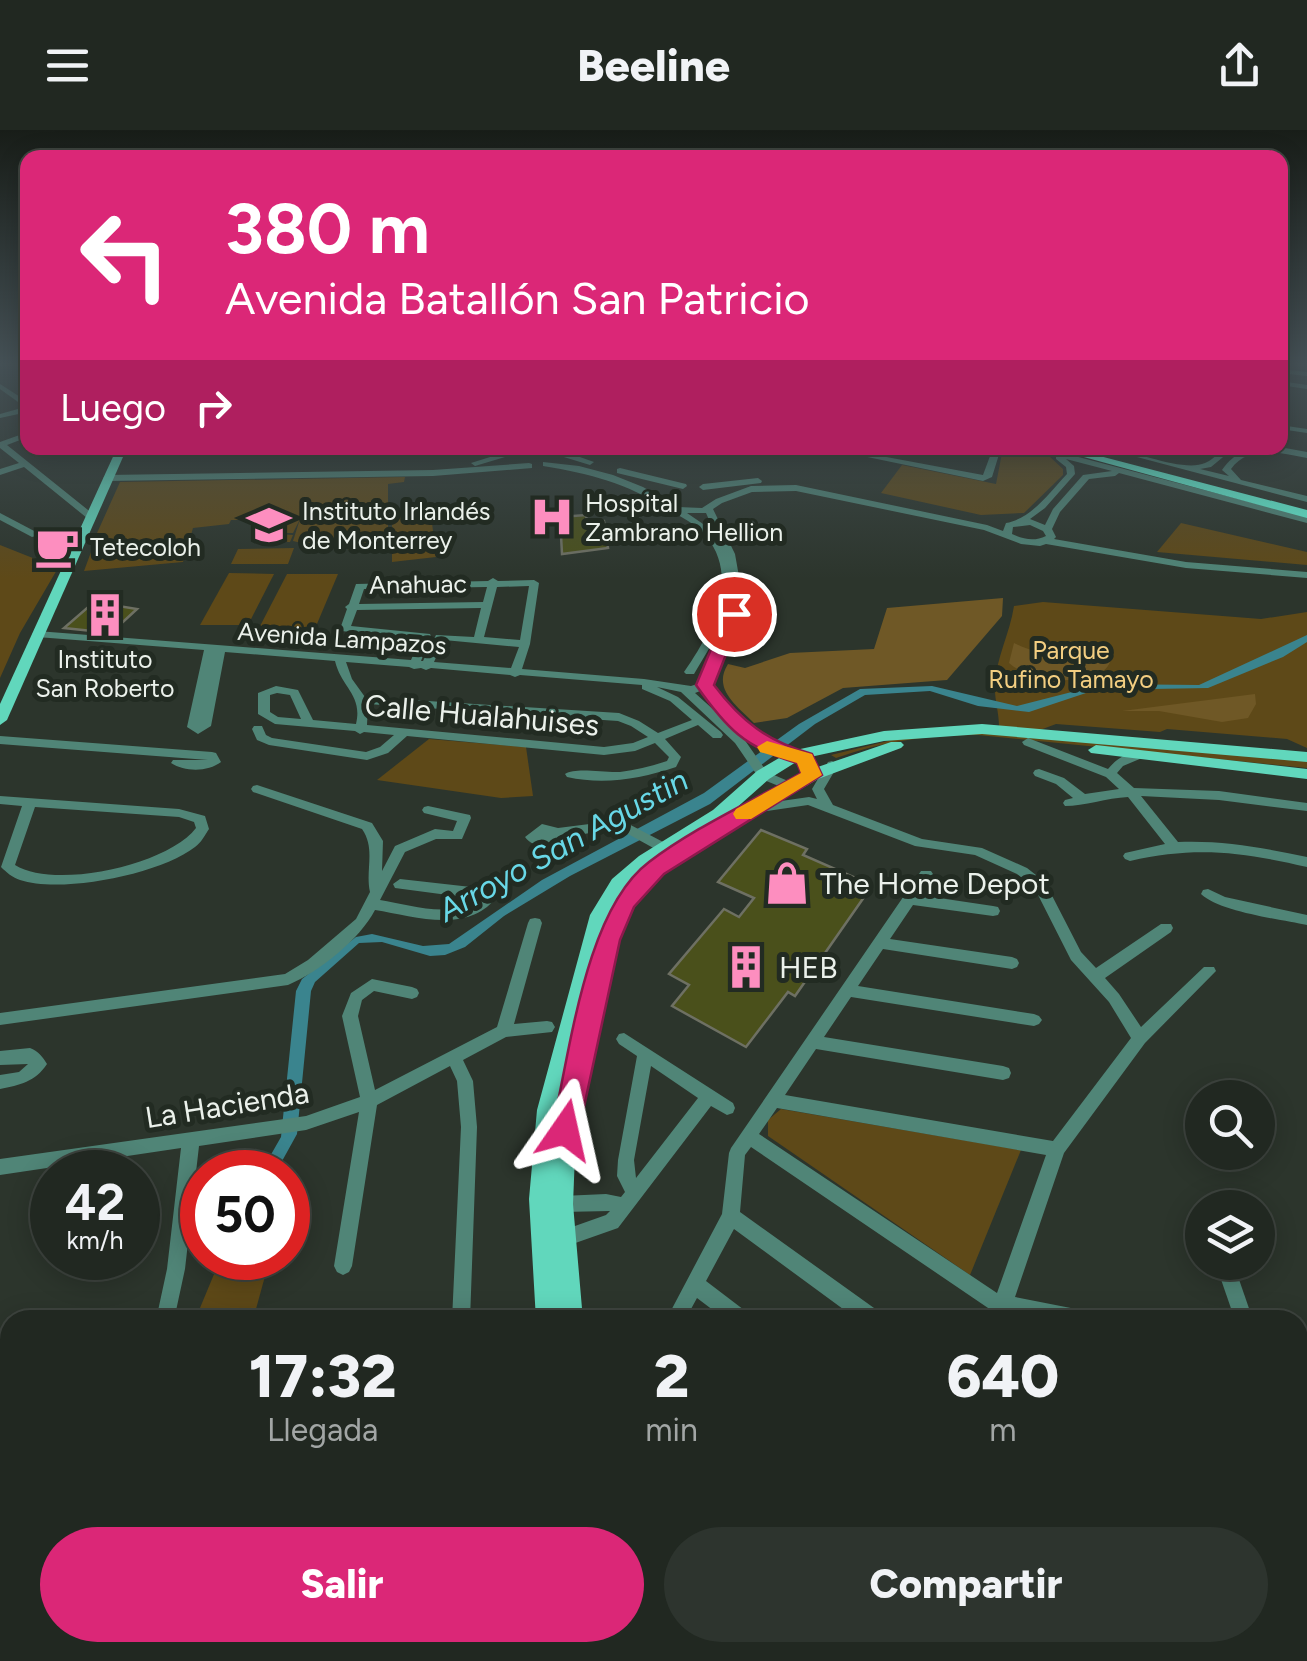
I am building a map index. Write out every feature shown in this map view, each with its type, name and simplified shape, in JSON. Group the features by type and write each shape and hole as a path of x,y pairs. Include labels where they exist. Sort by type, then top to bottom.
{"highway":[{"path":"1072,455 1307,518"},
{"path":"1116,455 1307,502"},
{"path":"1286,494 1307,502"},
{"path":"1289,515 1307,518"}],"main road":[{"path":"0,720 118,455"},
{"path":"570,1310 562,1204 564,1081 599,916 618,884 656,843 791,787 832,758 913,732 959,729 1307,757"},
{"path":"547,1310 540,1199 542,1152 610,933 624,902 656,868 756,800 763,775 796,755 832,758 927,741 1028,742 1307,774"}],"street":[{"path":"1,444 90,516"},
{"path":"108,476 432,469 501,455"},
{"path":"516,455 515,462 529,466"},
{"path":"546,464 552,455"},
{"path":"569,455 659,483 682,486 773,480 814,484 989,524 1020,542 1049,530 1086,478"},
{"path":"863,455 980,478 988,476 995,455"},
{"path":"1056,455 1068,464 1071,474"},
{"path":"1070,455 1289,515"},
{"path":"1135,455 1286,494"},
{"path":"1208,465 1221,455"},
{"path":"1226,470 1238,455"},
{"path":"567,466 578,458"},
{"path":"488,460 498,462 499,468"},
{"path":"0,472 26,464"},
{"path":"108,476 434,473 546,464 612,476 678,510 716,543 728,590 719,624 685,681"},
{"path":"1187,468 1208,465 1226,470 1242,482"},
{"path":"1071,474 1086,478 1130,473"},
{"path":"1007,534 1009,525 1034,514 1071,474"},
{"path":"644,490 659,483"},
{"path":"726,484 736,493"},
{"path":"664,502 668,493 682,486"},
{"path":"703,487 714,492 718,501"},
{"path":"695,522 710,515 718,501 736,493 767,487 810,490 989,524 1018,522 1201,567 1307,572"},
{"path":"678,510 710,515"},
{"path":"1034,514 1049,530"},
{"path":"706,682 738,598 730,554 710,515"},
{"path":"0,516 35,535"},
{"path":"478,640 493,581"},
{"path":"420,666 426,636 348,631 344,624 357,588 364,584 493,581 536,584 515,674"},
{"name":"Anahuac","path":"350,607 487,606"},
{"name":"Avenida Lampazos","path":"37,634 515,674 685,681"},
{"path":"420,666 440,637 525,644"},
{"path":"206,692 215,650"},
{"path":"340,660 342,674 364,700 366,711 360,730"},
{"path":"351,684 354,661"},
{"path":"638,681 674,700 717,736"},
{"path":"685,681 706,682"},
{"path":"685,681 738,740 763,775 791,787"},
{"path":"706,682 727,715 759,743 808,762 812,775"},
{"path":"364,700 618,717 633,721 675,756 672,764 619,778 571,781 570,750"},
{"name":"Calle Hualahuises","path":"310,724 570,750 621,750 703,723"},
{"path":"258,729 261,737 269,741 362,756 384,750 402,734"},
{"path":"0,740 107,753 205,766 215,762 212,756 107,753 0,750"},
{"path":"1028,742 1110,774 1132,793 1173,845"},
{"path":"1110,774 1119,763 1138,755"},
{"path":"827,806 818,789 832,758"},
{"path":"1039,773 1060,781 1076,801 1132,793 1307,807"},
{"path":"257,789 367,826 379,847 373,898"},
{"path":"0,800 30,802 179,813 200,819 203,828 194,845 168,858 78,878 22,878 8,867 9,857 30,802"},
{"path":"756,800 801,800 827,806 920,843 977,851 1030,876 1048,898 1076,956 1140,1038"},
{"path":"0,1019 288,979 350,934 400,849 435,834 460,833 464,816 428,810"},
{"path":"435,834 445,813"},
{"path":"558,833 616,824 630,827 656,843"},
{"path":"1130,856 1173,845 1233,847 1307,862"},
{"path":"681,1310 731,1216 734,1164 748,1136 926,874"},
{"path":"373,898 458,914 474,910 488,899 480,893 400,884"},
{"path":"1208,894 1222,902 1307,920"},
{"path":"909,899 993,911"},
{"path":"536,922 504,1031 547,1026"},
{"path":"1095,977 1166,928"},
{"path":"879,943 1012,963"},
{"path":"1001,1310 1056,1149 1140,1038 1209,972"},
{"path":"343,1266 369,1101 352,1036 353,1003 360,991 372,984 412,993"},
{"path":"848,990 1034,1020"},
{"name":"La Hacienda","path":"144,1150 306,1122 369,1101 504,1031"},
{"path":"624,1040 728,1108"},
{"path":"814,1042 1002,1073"},
{"path":"630,1200 626,1160 645,1054"},
{"path":"0,1058 30,1055 38,1064 23,1078 0,1082"},
{"path":"454,1057 465,1081 469,1127 455,1310"},
{"path":"564,1238 612,1222 709,1096"},
{"path":"773,1100 1056,1149"},
{"path":"748,1136 996,1310"},
{"path":"167,1310 176,1269 191,1140"},
{"name":"La Hacienda","path":"0,1167 30,1166"},
{"path":"562,1204 630,1200"},
{"path":"588,1204 591,1230"},
{"path":"731,1216 860,1310"},
{"path":"1230,1280 1241,1310"},
{"path":"696,1286 728,1310"}],"green space":[{"path":"1002,455 1049,456 1063,469 1063,475 1024,513 981,515 881,493 902,465 996,484"},
{"path":"405,477 404,482 388,484 388,542 356,544 372,545 370,550 348,550 349,544 310,545 293,541 300,519 293,533 282,533 287,520 283,520 278,534 293,535 290,542 262,542 265,535 273,535 265,533 271,520 231,520 229,524 193,528 183,562 84,571 94,544 143,539 93,542 120,482"},
{"path":"431,514 436,557 392,562 392,517"},
{"path":"1181,523 1307,552 1307,565 1157,552"},
{"path":"0,545 58,568 20,633 0,678"},
{"path":"294,548 288,564 231,564 238,549"},
{"path":"229,573 274,574 248,625 200,625"},
{"path":"287,574 338,574 314,631 258,630"},
{"path":"1003,598 1002,616 947,680 843,688 787,718 754,723 725,689 728,664 745,668 790,653 874,649 887,608"},
{"name":"Parque Rufino Tamayo","path":"1043,602 1261,619 1307,612 1307,748 1287,739 1167,729 1160,732 1056,724 1040,730 999,726 996,675 1014,606"},
{"path":"1014,643 1050,655 1110,662 1092,676 1046,678 1009,663"},
{"path":"1255,694 1256,704 1248,718 1222,722 1159,711 1122,711"},
{"path":"978,732 1307,761 1307,768 978,735 906,740 836,758 831,755 908,736"},
{"path":"429,739 526,747 533,796 501,798 377,780"},
{"path":"781,1109 1021,1150 970,1275 768,1136 768,1120"},
{"path":"212,1280 264,1280 256,1310 199,1310"}],"water":[{"path":"1307,635 1307,642 1283,657 1208,688 1095,690 1029,712 978,706 930,691 865,695 815,724 710,804 570,876 504,916 465,947 430,956 382,942 359,943 315,982 311,991 297,1134 288,1150 274,1150 281,1137 296,991 302,979 356,937 372,934 423,946 449,944 542,880 704,793 799,724 860,689 932,686 1017,706 1103,684 1199,685"}],"building":[{"path":"586,515 587,522 604,521 608,548 562,554 560,517"},
{"name":"Instituto San Roberto","path":"94,602 137,609 111,633 64,628"},
{"name":"HEB","path":"761,830 807,849 803,855 858,879 854,884 869,890 795,996 788,992 746,1047 672,1006 689,985 669,974 724,909 739,917 754,898 718,882"}],"slow traffic":[{"path":"744,814 812,775 805,758 767,747"}],"place":[{"name":"Hospital Zambrano Hellion","path":"552,517"},
{"name":"Instituto Irlandés de Monterrey","path":"269,525"},
{"name":"Tetecoloh","path":"57,547"},
{"name":"Instituto San Roberto","path":"105,615"},
{"name":"The Home Depot","path":"787,883"},
{"name":"HEB","path":"746,967"}],"route":[{"path":"565,1130 608,940 624,902 656,868 812,775 805,758 769,748 751,737 727,715 705,685 734,614"}],"water label":[{"name":"Arroyo San Agustin","path":"563,845"}]}
